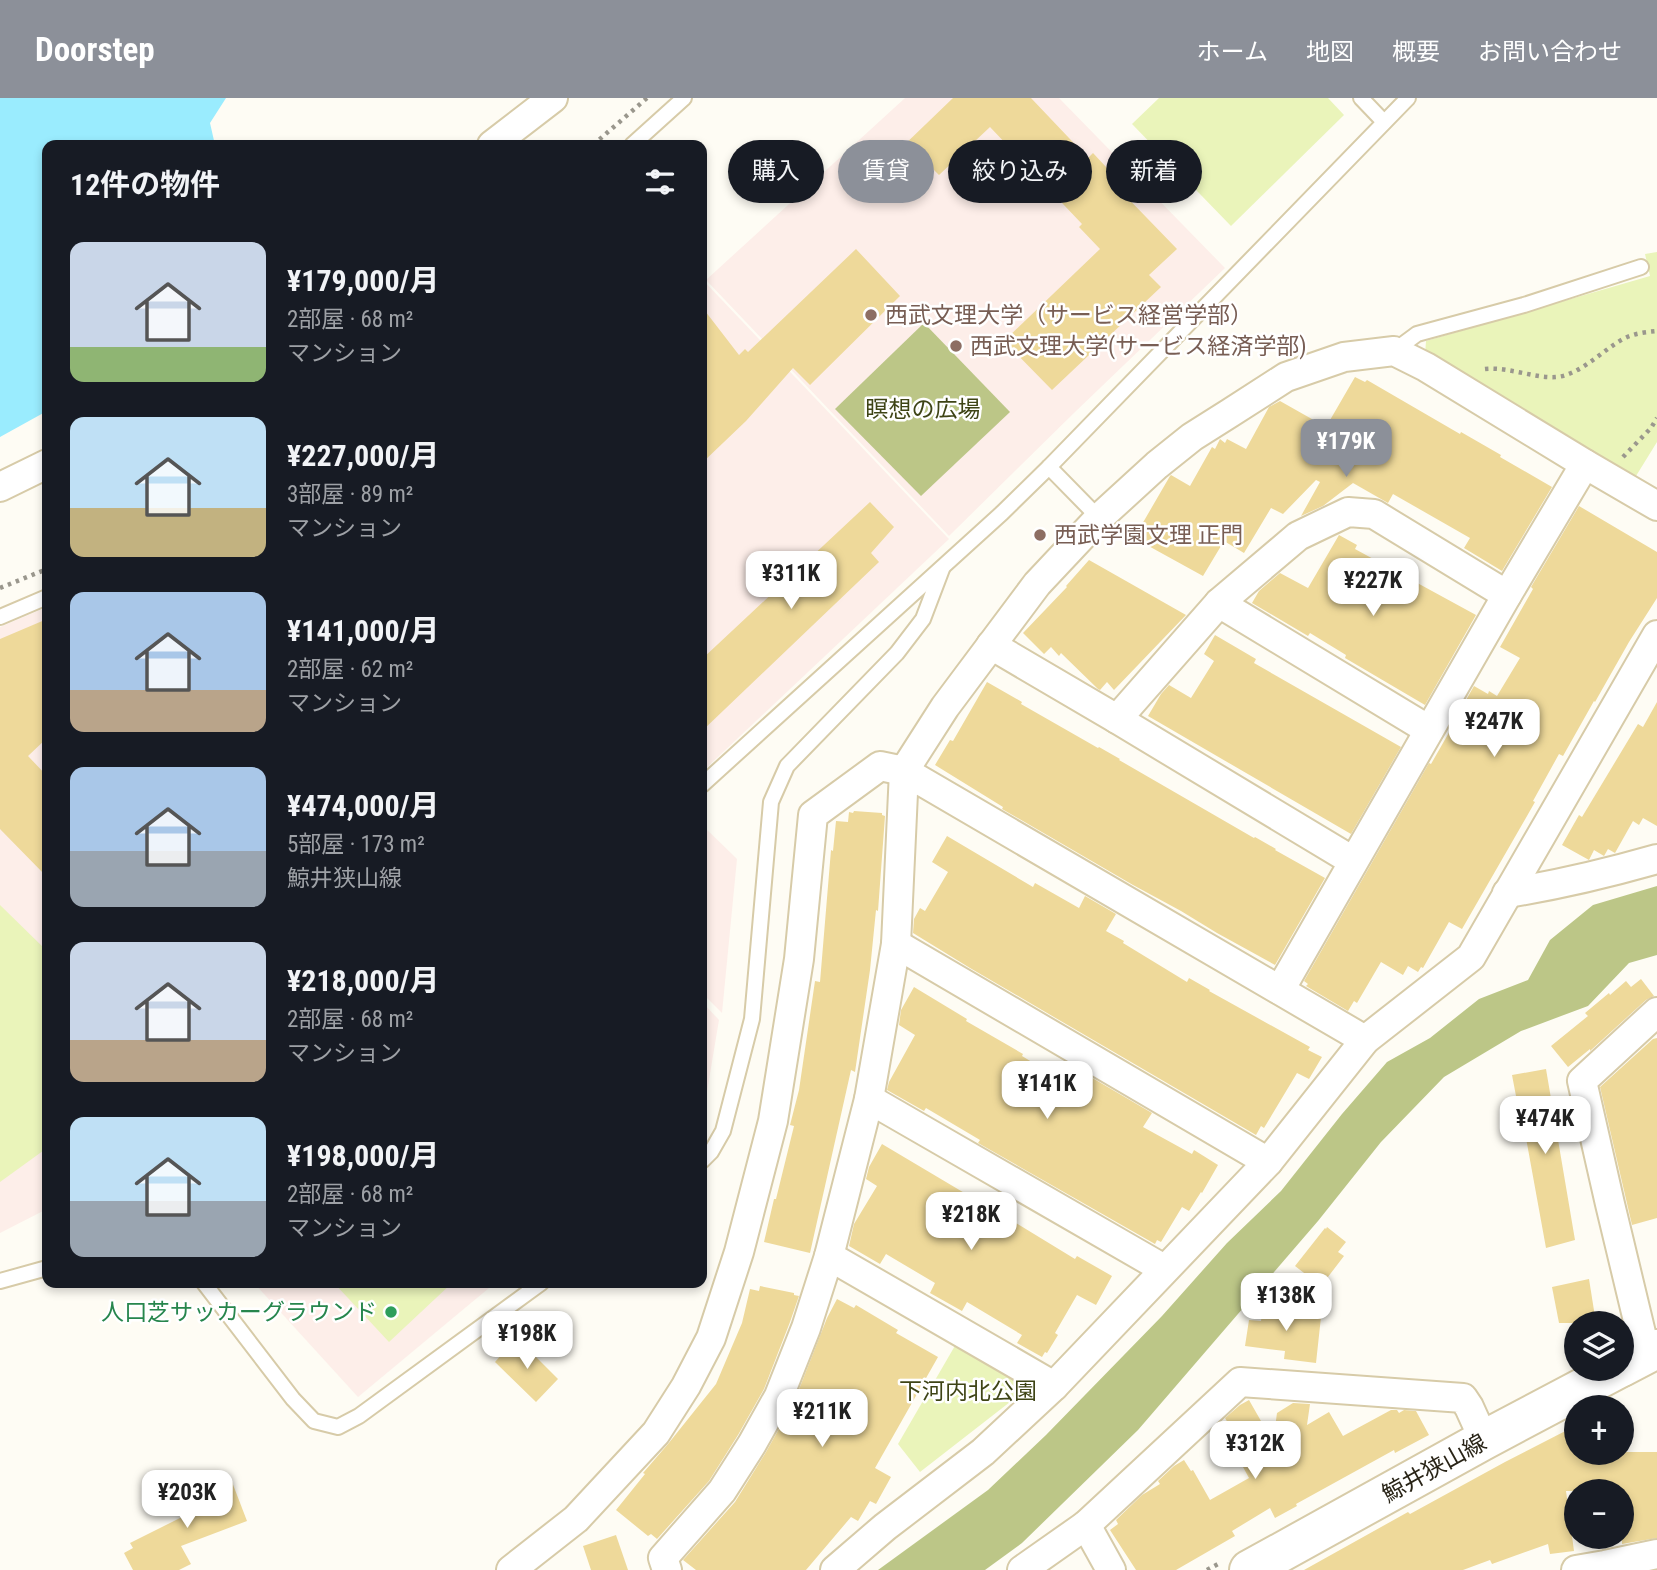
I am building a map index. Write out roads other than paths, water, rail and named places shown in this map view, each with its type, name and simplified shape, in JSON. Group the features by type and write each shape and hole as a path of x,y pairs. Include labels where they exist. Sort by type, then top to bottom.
{"main road":[{"name":"鯨井狭山線","path":"1249,1570 1484,1440 1636,1360"}],"street":[{"path":"498,140 553,98"},
{"path":"667,1570 663,1558 722,1490 779,1395 806,1328 830,1256 869,1099 896,944 904,771 944,707 1037,584 1099,518 1183,444 1286,377 1344,357 1394,351 1426,367 1657,506"},
{"path":"0,487 42,466"},
{"path":"1280,990 1507,595 1595,470"},
{"path":"1117,719 1219,603 1298,536 1348,512 1374,514 1507,595"},
{"path":"1219,603 1429,730"},
{"path":"835,1570 885,1527 983,1452 1055,1385 1268,1162 1365,1040 1471,957 1507,893 1647,675 1657,635"},
{"path":"990,645 1353,861"},
{"path":"511,1570 576,1519 656,1433 686,1386 711,1338 739,1252 773,1121 799,959 813,815 880,766 904,771 1365,1040"},
{"path":"1507,893 1596,875 1657,859"},
{"path":"896,944 1268,1162"},
{"path":"1636,1360 1582,1081 1657,1012"},
{"path":"869,1099 1164,1269"},
{"path":"830,1256 1055,1385"},
{"path":"1022,1570 1086,1525 1240,1382 1463,1398 1484,1440"},
{"path":"1086,1525 1111,1570"},
{"path":"1576,1570 1657,1553"}],"lane":[{"path":"638,140 684,98"},
{"path":"1361,98 1384,121"},
{"path":"707,1156 723,1130 752,1019 771,802 787,766 897,653 923,619 940,570 1049,467 1408,98"},
{"path":"1394,351 1417,334 1524,305 1641,267"},
{"path":"1049,467 1099,518"},
{"path":"707,780 1002,513"},
{"path":"0,617 42,599"},
{"path":"0,1281 42,1269"},
{"path":"208,1288 293,1399 314,1421 338,1427 359,1416 534,1288"}],"water":[{"path":"0,98 226,98 210,123 214,140 42,140 42,414 0,437"}],"place":[{"name":"西武文理大学（サービス経営学部）","path":"871,315"},
{"name":"西武文理大学(サービス経済学部)","path":"956,346"},
{"name":"西武学園文理 正門","path":"1040,535"},
{"name":"人口芝サッカーグラウンド","path":"391,1312"}],"park label":[{"name":"瞑想の広場","path":"923,409"},
{"name":"下河内北公園","path":"968,1391"}]}
